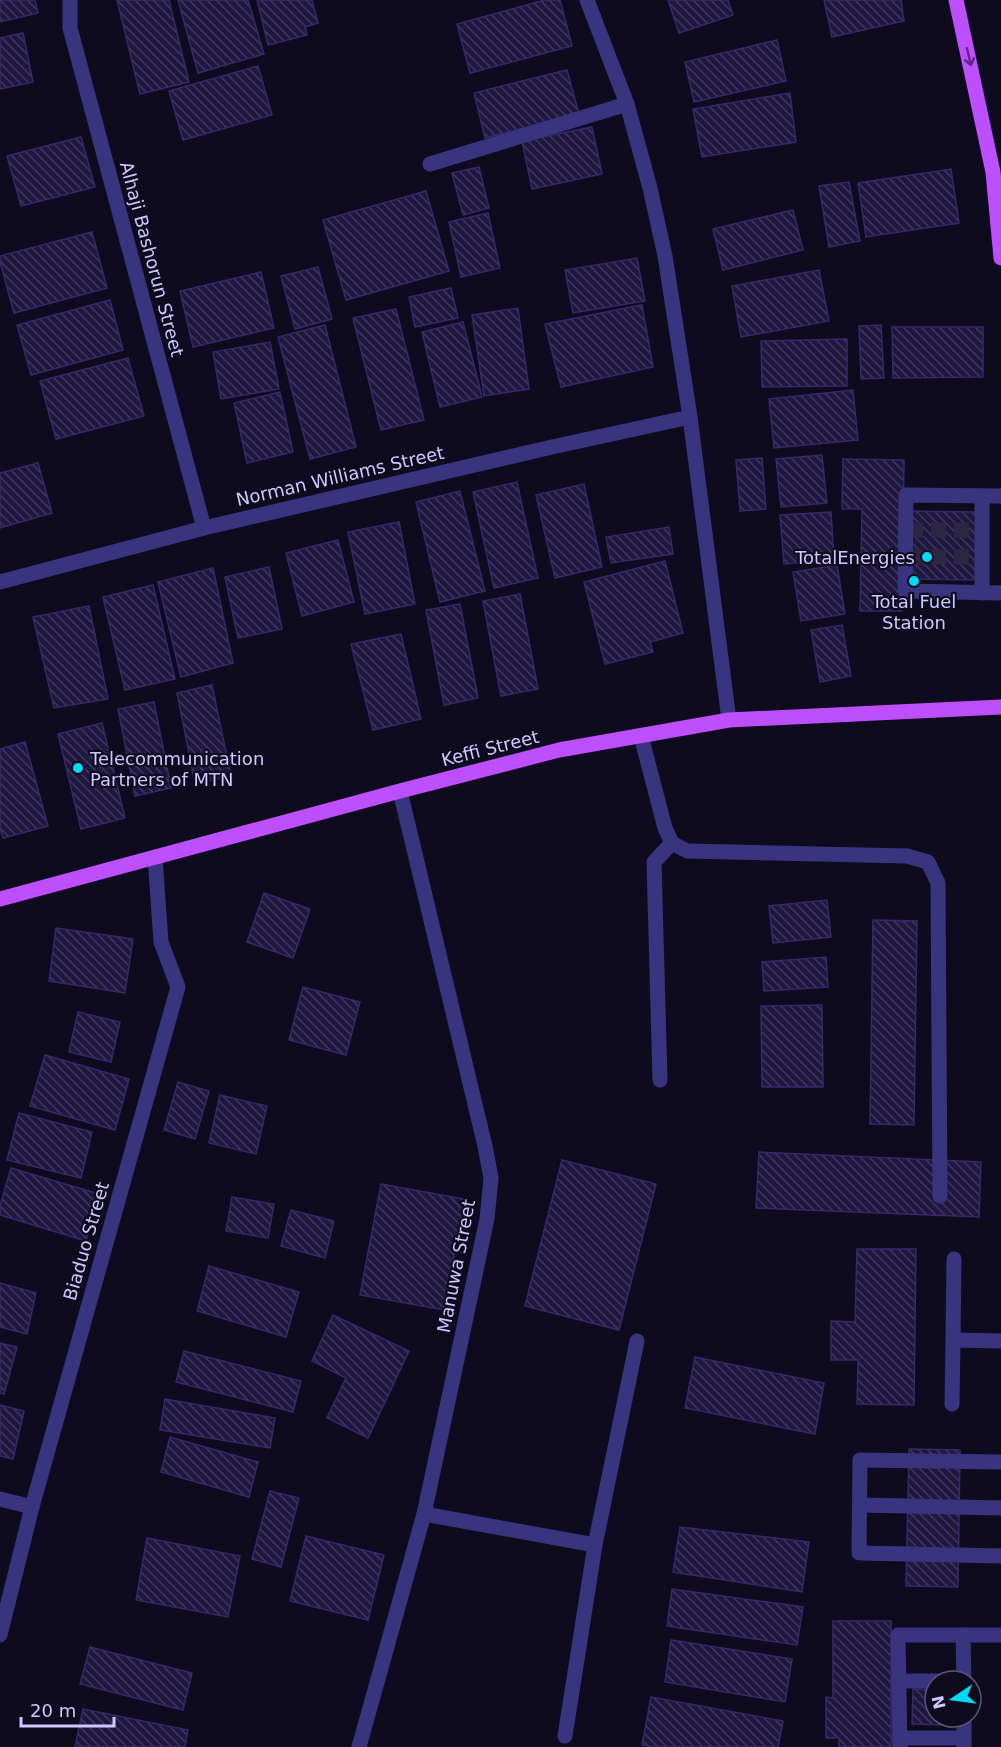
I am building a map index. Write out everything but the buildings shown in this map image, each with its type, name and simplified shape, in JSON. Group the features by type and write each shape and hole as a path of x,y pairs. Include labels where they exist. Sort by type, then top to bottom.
{"main road":[{"path":"956,0 993,172 1001,258"},
{"name":"Keffi Street","path":"0,899 559,750 729,720 1001,706"}],"street":[{"name":"Alhaji Bashorun Street","path":"70,0 70,28 204,528"},
{"path":"587,0 627,104 650,188 665,256 690,417 729,720"},
{"path":"430,164 627,104"},
{"name":"Norman Williams Street","path":"0,582 204,528 690,417"},
{"path":"1001,496 906,495 905,591 1001,593"},
{"path":"982,496 980,530 982,593"},
{"path":"641,736 665,828 672,843 687,851 907,856 928,862 938,883 940,1196"},
{"name":"Manuwa Street","path":"359,1747 424,1514 487,1219 491,1178 400,791"},
{"path":"660,1080 654,862 672,843"},
{"name":"Biaduo Street","path":"0,1635 32,1507 177,987 161,942 155,857"},
{"path":"951,1404 954,1259"},
{"path":"952,1340 1001,1341"},
{"path":"565,1736 595,1545 637,1341"},
{"path":"1001,1462 860,1460 859,1553 1001,1556"},
{"path":"0,1499 32,1507"},
{"path":"860,1505 1001,1508"},
{"path":"424,1514 595,1545"},
{"path":"964,1743 899,1742 898,1635 1001,1635"},
{"path":"963,1635 964,1669"},
{"path":"898,1681 923,1681"}],"tunnel":[{"path":"908,530 977,530"},
{"path":"908,557 977,557"}],"place":[{"name":"TotalEnergies","path":"927,557"},
{"name":"Total Fuel Station","path":"914,581"},
{"name":"Telecommunication Partners of MTN","path":"78,768"}]}
